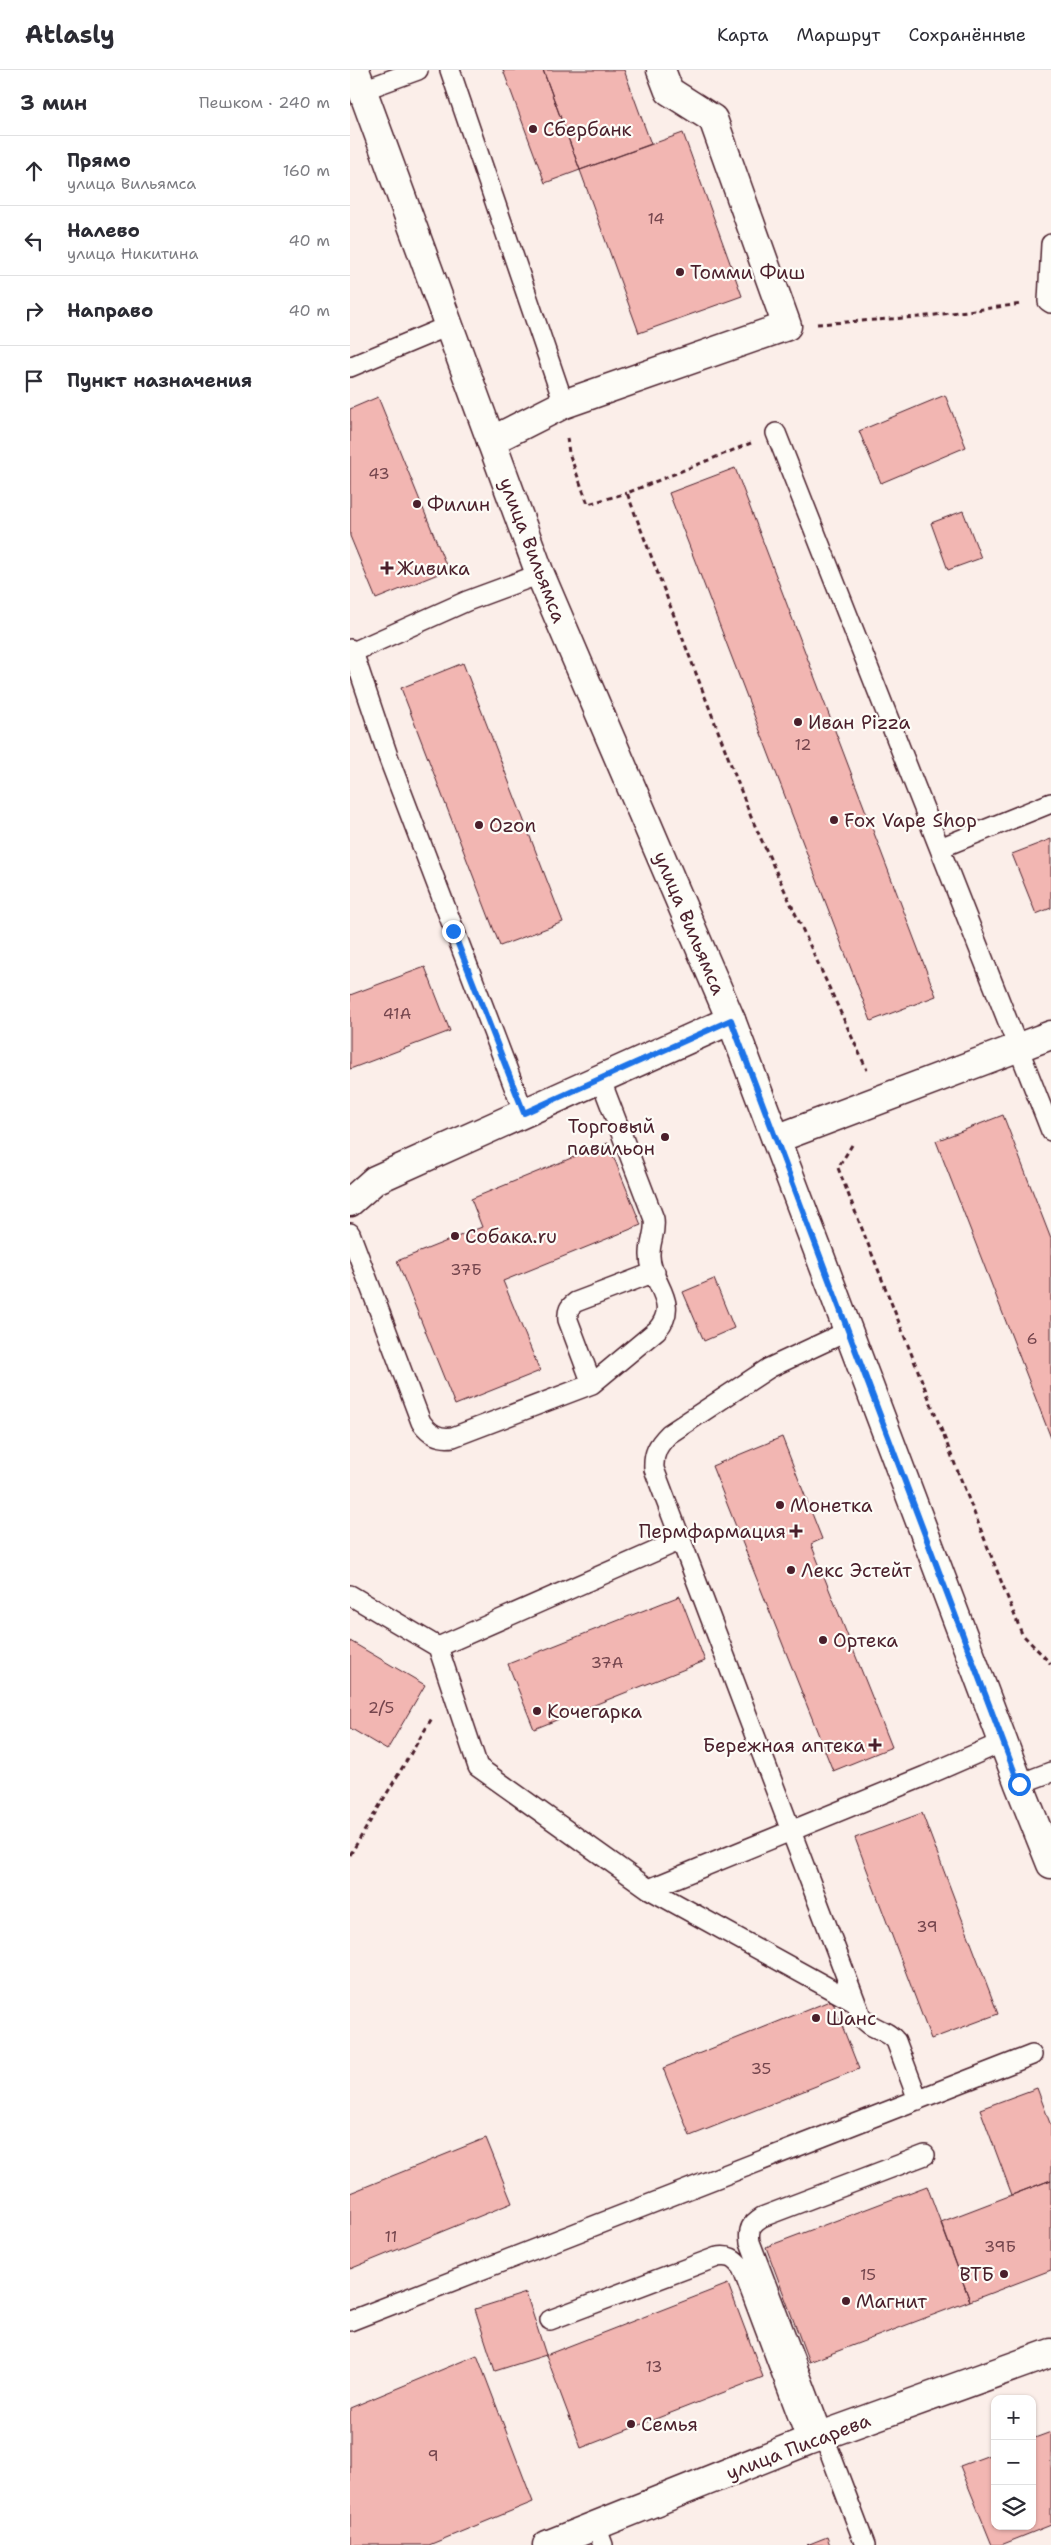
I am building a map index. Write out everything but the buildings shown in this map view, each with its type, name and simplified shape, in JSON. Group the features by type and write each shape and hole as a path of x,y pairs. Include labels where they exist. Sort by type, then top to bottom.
{"street":[{"path":"491,440 564,404 787,326 713,119 669,91 661,70"},
{"name":"улица Вильямса","path":"359,80 540,574 731,1020 1002,1742 1051,1864"},
{"path":"350,1202 375,1180 731,1020"},
{"path":"776,1139 1051,1035"},
{"name":"улица Писарева","path":"547,2545 600,2536 815,2438 1051,2353"}],"lane":[{"path":"359,80 418,70"},
{"path":"450,70 564,404"},
{"path":"1049,302 1051,244"},
{"path":"350,367 448,326"},
{"path":"776,433 1051,1131"},
{"path":"524,1113 416,832 351,651 467,601 540,574"},
{"path":"940,848 1051,803"},
{"path":"350,1233 421,1422 428,1431 441,1438 453,1437 592,1384 665,1321 668,1310 650,1253 655,1230 654,1219 600,1078"},
{"path":"592,1384 568,1320 567,1313 570,1307 576,1302 655,1272"},
{"path":"848,1330 768,1368 669,1434 658,1445 654,1456 654,1469 856,2003 867,2025 890,2034 896,2041 918,2100"},
{"path":"438,1647 681,1540"},
{"path":"350,1595 438,1647 478,1767 649,1889 856,2003"},
{"path":"649,1889 925,1776 1002,1742"},
{"path":"1019,1784 1051,1772"},
{"path":"350,2321 1032,2055"},
{"path":"815,2438 748,2232 753,2223 762,2217 925,2155"},
{"path":"550,2320 717,2257 727,2256 736,2260 742,2268 815,2438 864,2545"}],"path":[{"path":"787,326 919,317 1049,302"},
{"path":"564,404 569,453 588,504 627,492 776,433"},
{"path":"627,492 751,816 880,1099 838,1168 1022,1634 1051,1664"},
{"path":"350,1855 451,1686"}],"place":[{"name":"Сбербанк","path":"533,129"},
{"name":"Томми Фиш","path":"680,272"},
{"name":"Филин","path":"417,504"},
{"name":"Живика","path":"387,568"},
{"name":"Иван Pizza","path":"798,722"},
{"name":"Fox Vape Shop","path":"834,820"},
{"name":"Ozon","path":"479,825"},
{"name":"Торговый павильон","path":"665,1137"},
{"name":"Собака.ru","path":"455,1236"},
{"name":"Монетка","path":"780,1505"},
{"name":"Пермфармация","path":"796,1531"},
{"name":"Лекс Эстейт","path":"791,1570"},
{"name":"Ортека","path":"823,1640"},
{"name":"Кочегарка","path":"537,1711"},
{"name":"Бережная аптека","path":"875,1745"},
{"name":"Шанс","path":"816,2018"},
{"name":"ВТБ","path":"1004,2274"},
{"name":"Магнит","path":"846,2301"},
{"name":"Семья","path":"631,2424"}],"route":[{"path":"453,931 524,1113 731,1020 1019,1784"}]}
